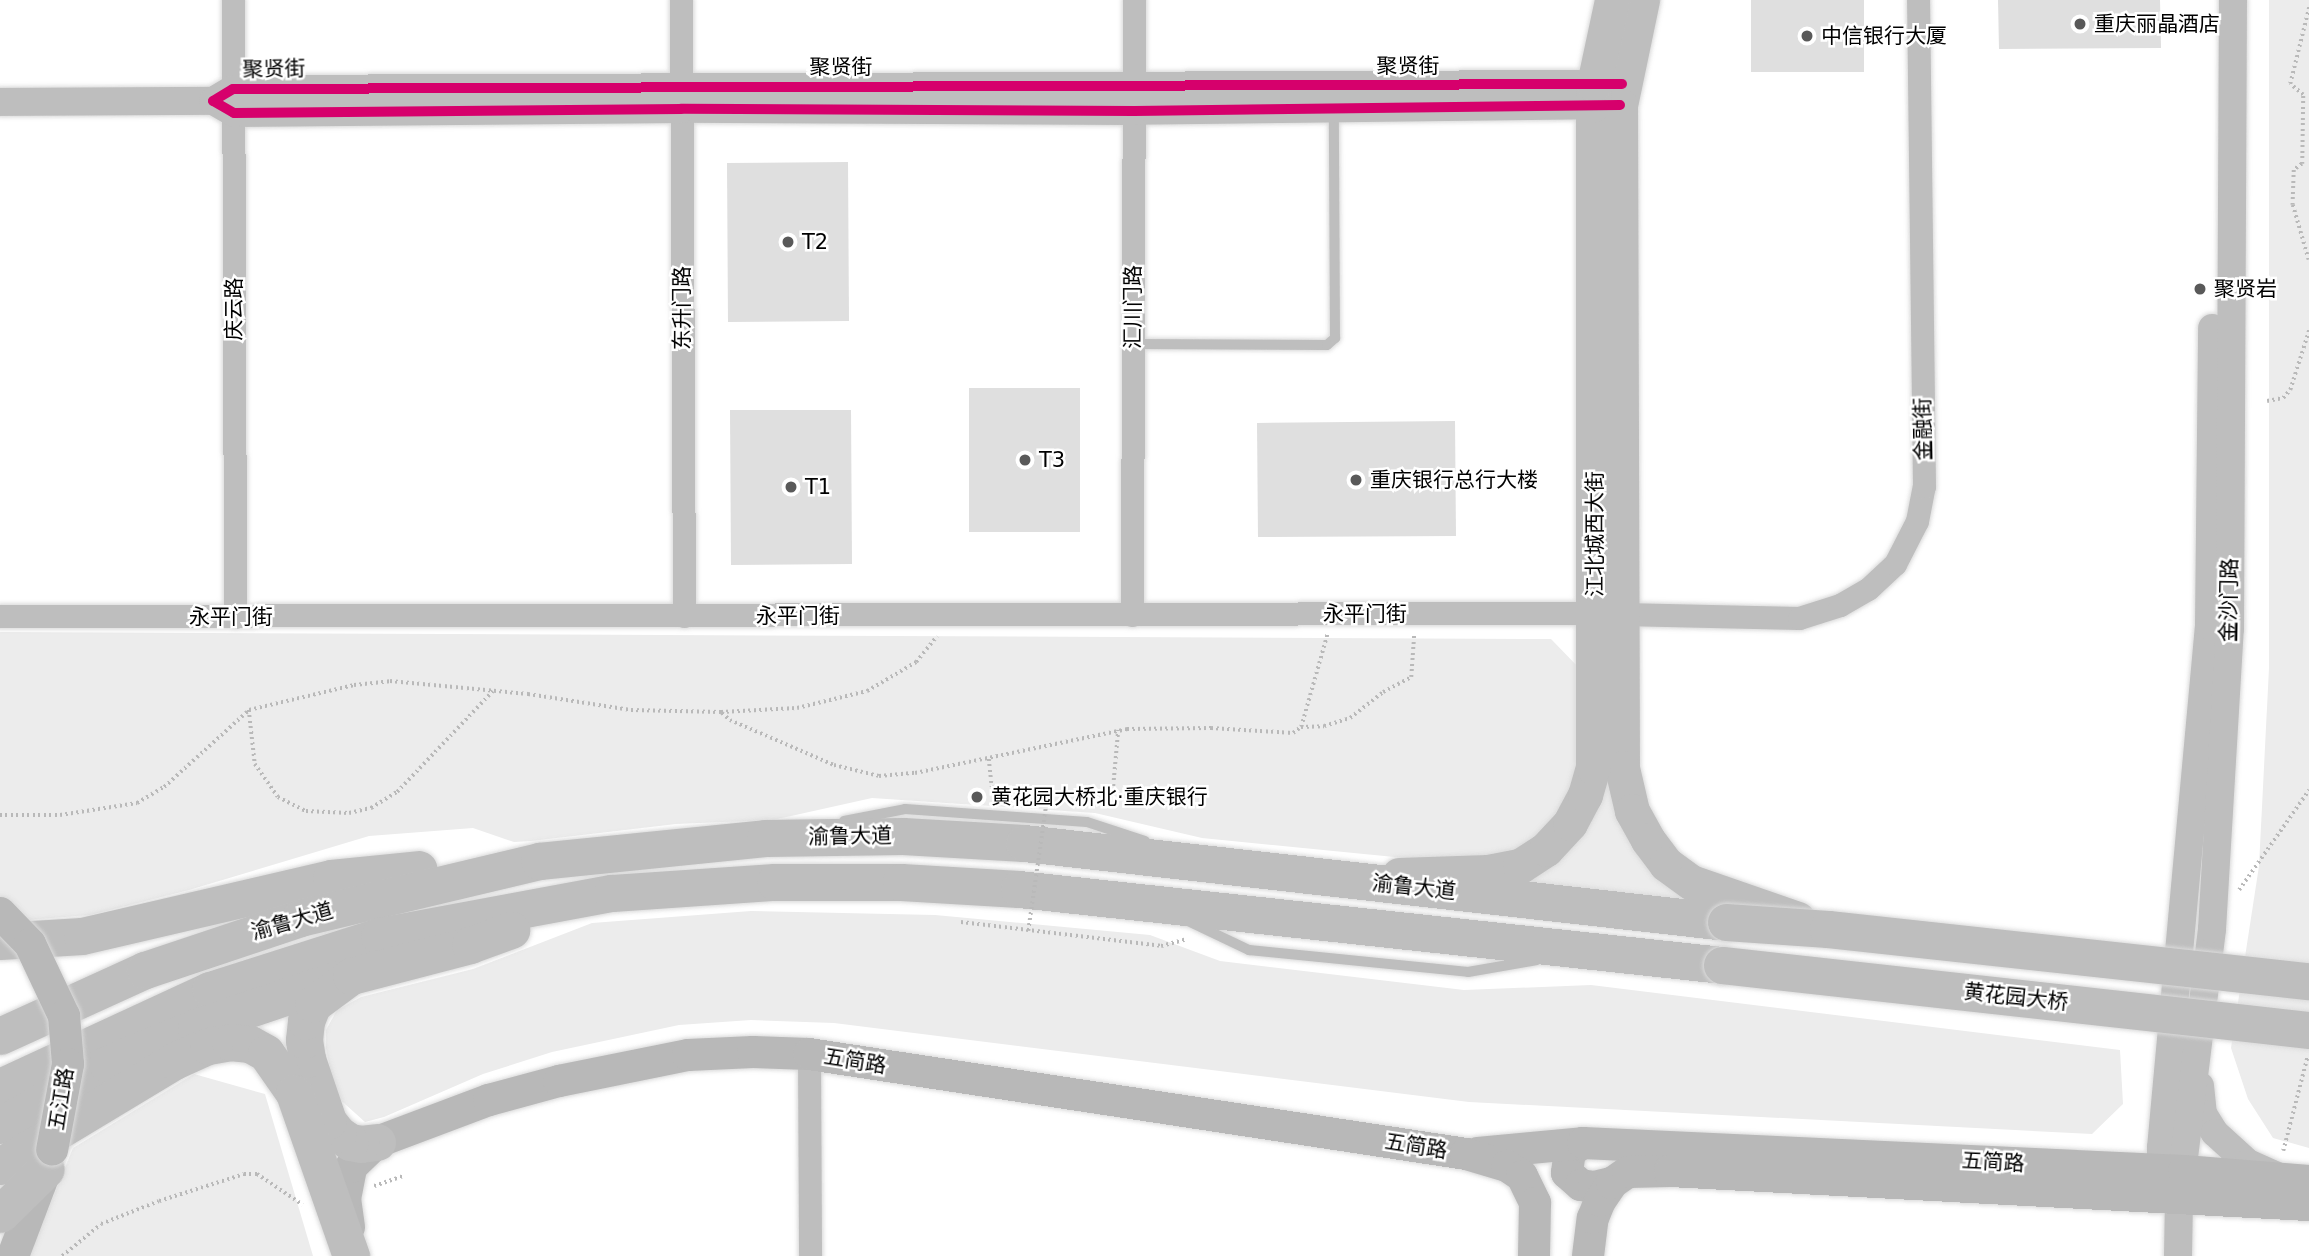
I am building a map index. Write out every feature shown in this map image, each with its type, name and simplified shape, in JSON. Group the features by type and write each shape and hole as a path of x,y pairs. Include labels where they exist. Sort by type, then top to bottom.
{"highway":[{"name":"渝鲁大道","path":"0,1036 82,997 218,943 387,895 539,862 765,838 903,836 1024,842 1345,879 1728,910"},
{"path":"0,941 47,940 117,930 331,878 539,862"},
{"name":"渝鲁大道","path":"0,1087 223,985 379,936 612,893 775,883 901,882 1018,889 1722,965"},
{"path":"0,1125 107,1064 196,1027 351,976 470,945 612,893"},
{"path":"1728,910 1828,929 2309,981"},
{"name":"黄花园大桥","path":"1722,965 2309,1030"},
{"path":"351,976 313,1004 306,1021 307,1059 328,1121 338,1134 361,1144 377,1142"},
{"path":"0,1166 174,1061 208,1046 230,1042 250,1044 266,1053 294,1093 352,1256"},
{"path":"0,1214 49,1159"}],"main road":[{"name":"江北城西大街","path":"1612,0 1608,95 1609,614 1622,768 1632,811 1647,841 1666,864 1728,910"},
{"name":"江北城西大街","path":"1608,95 1642,0"},
{"name":"江北城西大街","path":"1345,879 1488,872 1520,866 1546,849 1570,823 1585,795 1593,767 1609,614"},
{"name":"五江路","path":"0,913 30,944 64,1016 68,1064 49,1159 13,1256"},
{"name":"五简路","path":"352,1256 345,1199 346,1181 355,1160 377,1142 489,1100 620,1067 688,1055 753,1052 809,1054 1466,1154 1507,1166 1522,1176 1535,1203 1534,1256"},
{"name":"五简路","path":"1466,1154 1583,1143 2171,1184 2309,1205"},
{"path":"1583,1143 1570,1151 1567,1173 1581,1185 1594,1187 1612,1184"},
{"name":"五简路","path":"1612,1184 1628,1172 1670,1171 2171,1184 2294,1171"},
{"path":"1588,1256 1593,1218 1612,1184"}],"street":[{"name":"庆云路","path":"233,0 227,101 235,617"},
{"name":"东升门路","path":"681,0 684,616"},
{"name":"汇川门路","path":"1132,615 1134,0"},
{"name":"金融街","path":"1609,614 1798,618 1840,605 1868,589 1895,564 1917,521 1924,486 1918,0"},
{"name":"金沙门路","path":"2171,1184 2209,626 2215,0"},
{"name":"金沙门路","path":"2171,1184 2196,1054 2212,929 2230,629 2233,0"},
{"name":"聚贤街","path":"0,102 1608,95"},
{"name":"聚贤街","path":"1133,98 1334,108 1608,95"},
{"name":"永平门街","path":"0,615 235,617 1609,614"},
{"path":"809,1054 810,1256"},
{"path":"2196,1054 2203,1114 2215,1133 2248,1163 2294,1171"},
{"path":"2160,1256 2171,1184"},
{"path":"2171,1184 2178,1256"}],"lane":[{"path":"1133,344 1327,345 1335,338 1334,108"},
{"path":"765,838 905,808 1087,822 1152,843"},
{"path":"1166,848 1218,864"},
{"path":"1151,902 1209,933 1250,950 1468,972 1591,950"}],"path":[{"path":"2303,95 2290,84 2309,7"},
{"path":"2303,95 2309,92"},
{"path":"2302,164 2303,95"},
{"path":"2302,164 2309,167"},
{"path":"2302,164 2294,170 2293,205 2309,260"},
{"path":"2267,401 2283,398 2290,390 2309,330"},
{"path":"1301,727 1333,614"},
{"path":"721,712 730,720 834,765 879,776 915,773 1118,730 1211,728 1293,733 1301,727 1324,726 1350,718 1383,692 1410,677 1415,614"},
{"path":"0,815 60,815 137,803 164,787 249,710 354,685 390,681 493,691 631,710 721,712 797,708 867,691 916,662 953,615"},
{"path":"249,710 255,764 278,797 306,811 349,813 371,808 397,792 493,691"},
{"path":"989,758 992,787 1112,797 1118,730"},
{"path":"2212,929 2309,790"},
{"path":"1028,931 1048,791"},
{"path":"961,922 1161,946 1209,933"},
{"path":"2294,1171 2309,1050"},
{"path":"62,1256 101,1224 159,1201 244,1174 257,1174 308,1208"},
{"path":"374,1186 403,1176"}],"shaded area":[{"path":"2269,0 2309,0 2309,1148 2273,1138 2248,1099 2231,1048 2259,866 2269,668"},
{"path":"0,632 1551,639 1583,672 1578,769 1568,803 1529,847 1496,858 1435,861 1202,838 1095,813 872,798 773,820 676,824 531,841 514,842 473,828 369,836 189,890 90,915 0,922"},
{"path":"1607,779 1687,896 1685,902 1516,880"},
{"path":"751,911 935,915 1150,935 1220,961 1464,990 1591,985 2120,1050 2123,1104 2092,1134 1469,1102 834,1023 751,1020 679,1025 552,1052 483,1074 384,1117 365,1122 335,1095 326,1048 326,1030 337,1010 361,997 473,969 592,923"},
{"path":"194,1074 265,1094 313,1256 29,1256 73,1148"}],"building":[{"name":"中信银行大厦","path":"1751,0 1864,0 1864,72 1751,72"},
{"name":"重庆丽晶酒店","path":"1998,0 2160,0 2161,48 1999,49"},
{"name":"T2","path":"848,162 849,321 728,322 727,163"},
{"name":"T3","path":"969,388 1080,388 1080,532 969,532"},
{"name":"T1","path":"730,410 851,410 852,564 731,565"},
{"name":"重庆银行总行大楼","path":"1455,421 1456,536 1258,537 1257,423"}],"cycle path":[{"path":"1620,105 1134,111 681,109 234,113 213,101 233,89 1622,84"}],"place":[{"name":"重庆丽晶酒店","path":"2080,24"},
{"name":"中信银行大厦","path":"1807,36"},
{"name":"T2","path":"788,242"},
{"name":"聚贤岩","path":"2200,289"},
{"name":"T3","path":"1025,460"},
{"name":"重庆银行总行大楼","path":"1356,480"},
{"name":"T1","path":"791,487"},
{"name":"黄花园大桥北‧重庆银行","path":"977,797"}]}
